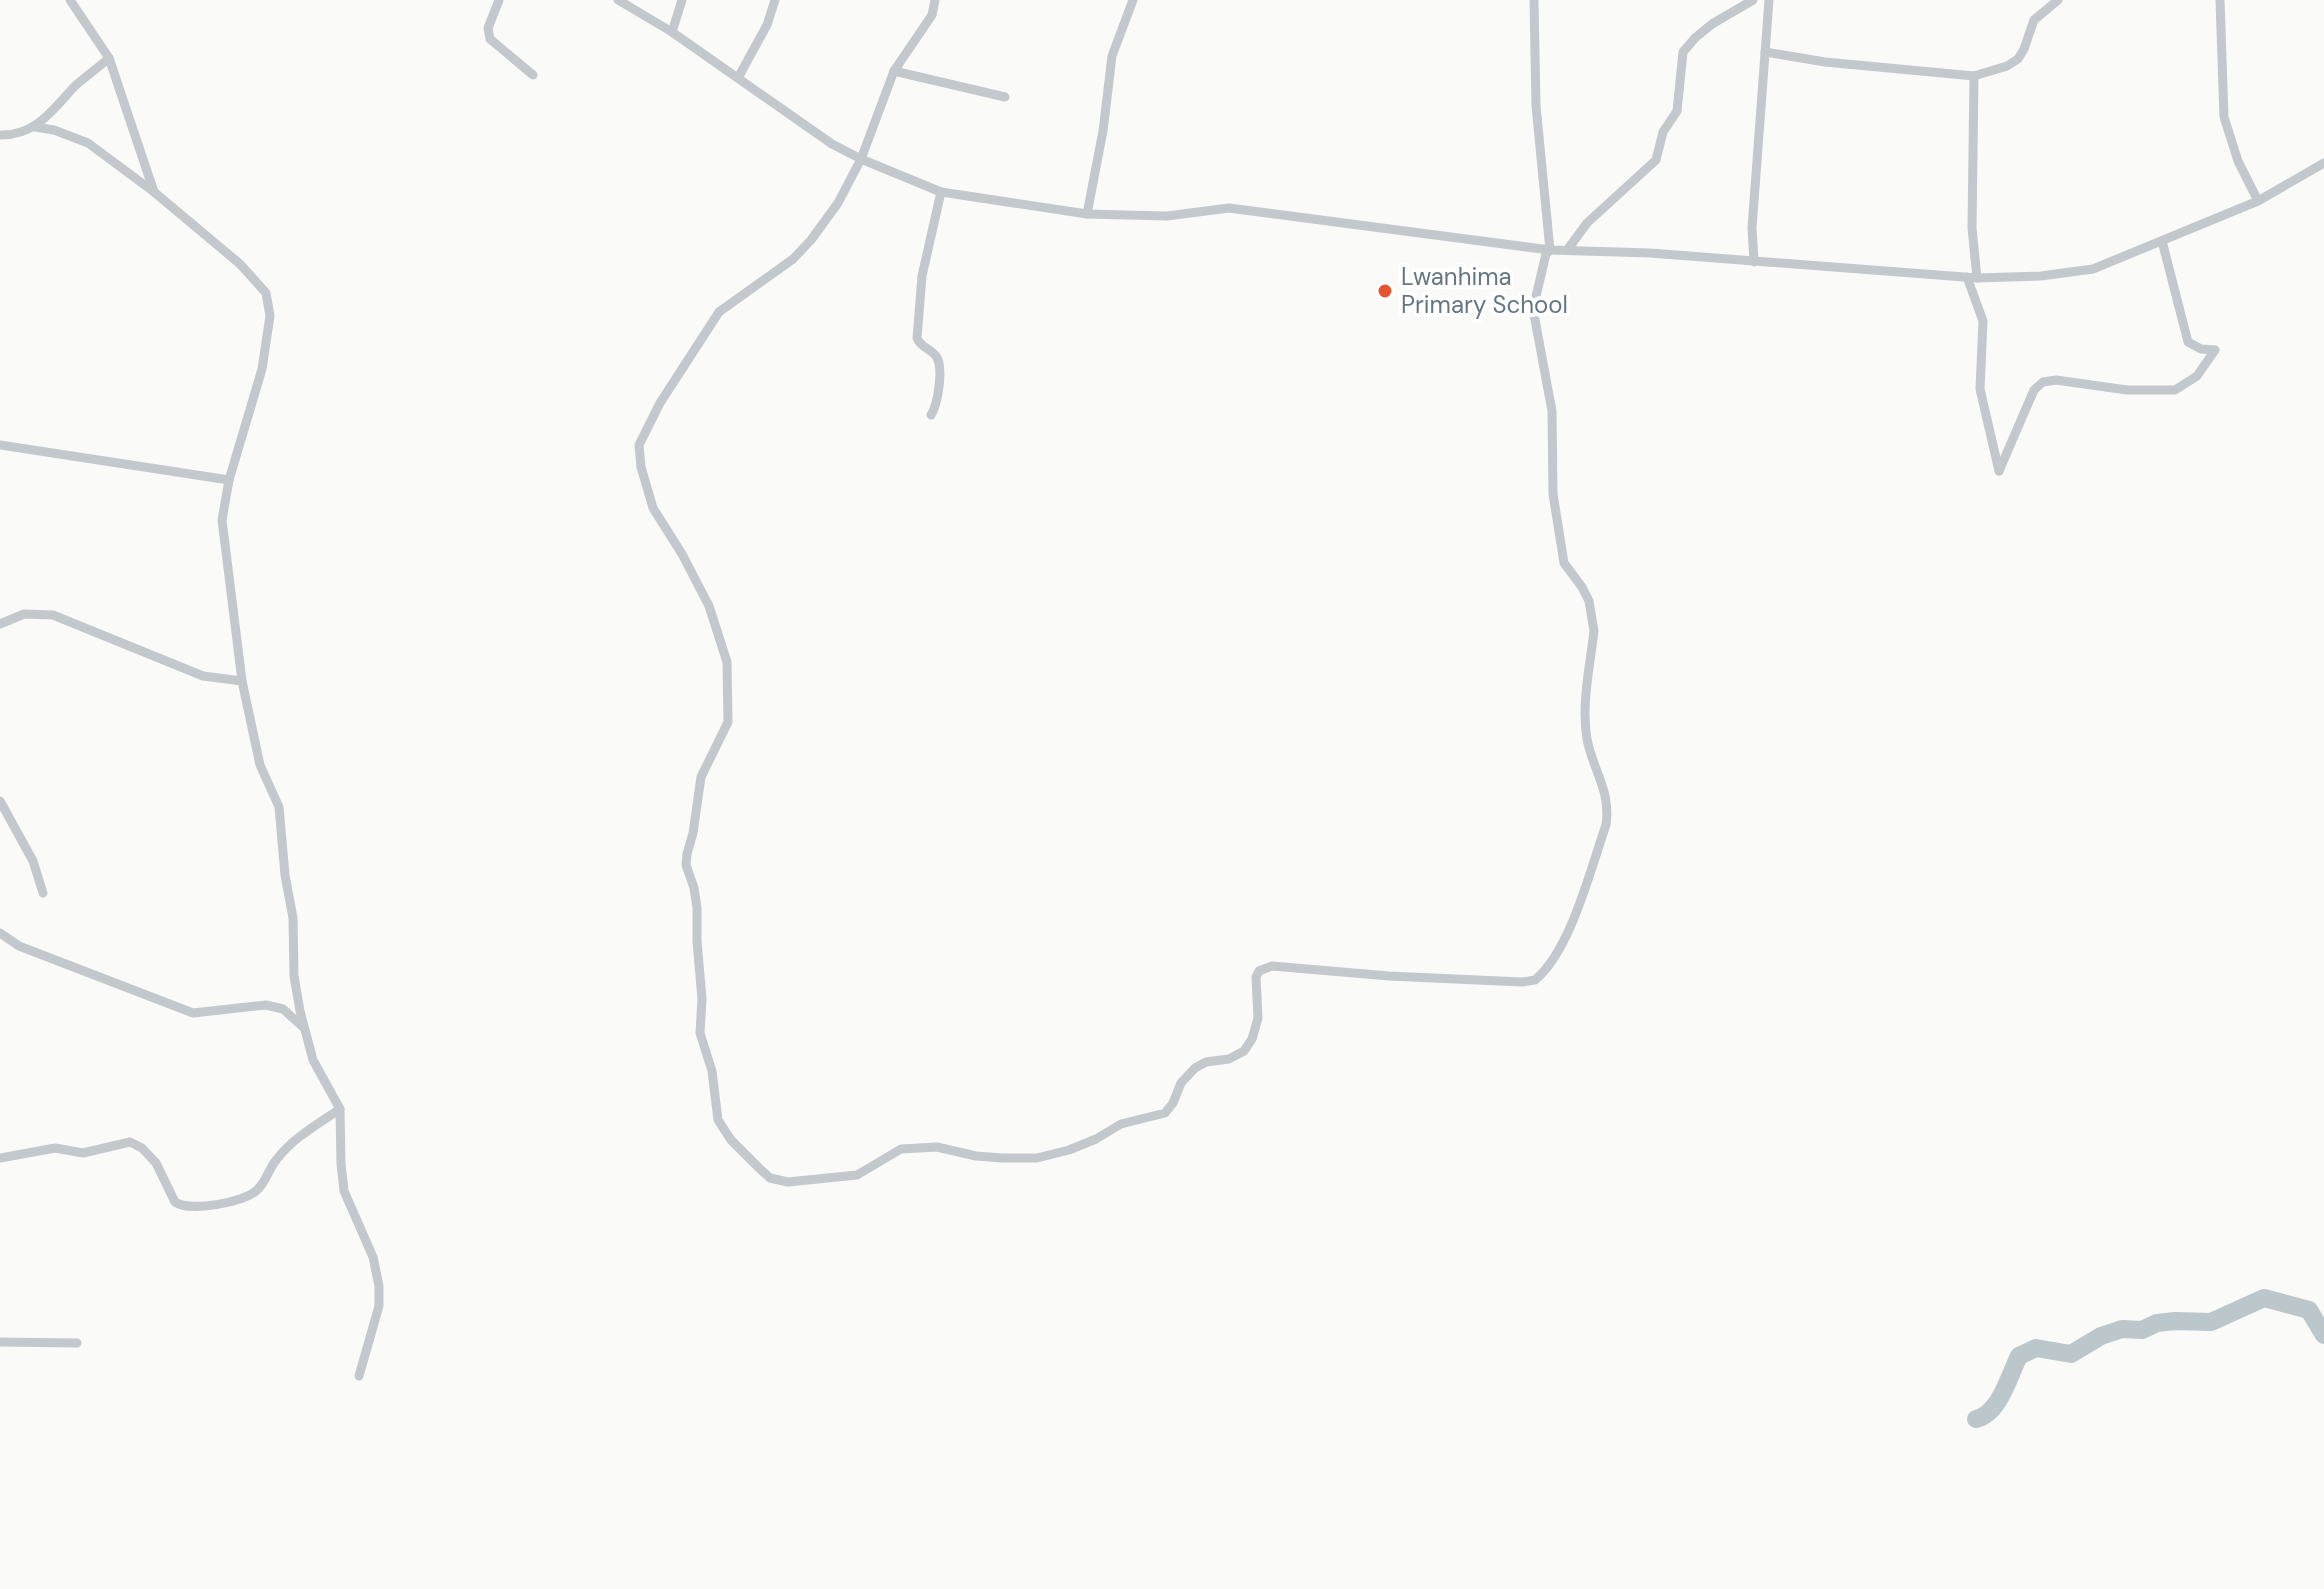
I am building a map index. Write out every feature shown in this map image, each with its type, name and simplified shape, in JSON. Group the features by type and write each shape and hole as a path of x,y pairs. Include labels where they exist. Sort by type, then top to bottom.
{"street":[{"path":"70,0 109,58 154,192"},
{"path":"499,0 488,28 490,39 533,75"},
{"path":"618,0 672,32 822,138 861,159 941,192 1087,214 1167,216 1229,208 1550,250 1972,278 2041,276 2093,269 2258,201 2324,163"},
{"path":"672,32 682,0"},
{"path":"738,78 767,25 775,0"},
{"path":"935,0 932,15 894,71 861,159 838,203 793,259 719,312 660,403 639,445 641,467 653,508 709,606 727,662 728,722 701,777 686,865 697,908 702,999 700,1033 712,1071 722,1129 770,1178 788,1182 857,1175 901,1149 937,1147 976,1156 1037,1158 1085,1145 1121,1124 1161,1115 1168,1110 1181,1083 1195,1068 1206,1062 1229,1059 1244,1051 1252,1039 1258,1018 1256,977 1259,971 1272,966 1389,976 1522,982 1535,980 1546,972 1555,959 1569,930 1608,812 1607,799 1587,739 1585,720 1593,617 1582,587 1564,563 1553,494 1552,411 1533,309 1546,254 1550,250 1536,106 1534,0"},
{"path":"1087,214 1103,131 1112,56 1133,0"},
{"path":"1568,249 1587,223 1656,160 1663,132 1677,111 1683,52 1712,24 1753,0"},
{"path":"1754,262 1752,228 1769,0"},
{"path":"1765,52 1825,62 1974,76 2007,66 2018,59 2034,20 2058,0"},
{"path":"2220,0 2224,117 2238,161 2258,201"},
{"path":"0,135 11,136 47,119 77,85 109,58"},
{"path":"894,71 1005,97"},
{"path":"1974,76 1972,278 1983,321 1980,389 1999,471 2034,390 2043,382 2056,380 2127,390 2175,390 2197,376 2215,350 2201,349 2188,342 2162,241"},
{"path":"35,127 54,130 88,143 154,192 240,264 266,293 270,316 262,369 229,480 222,520 242,681 260,765 279,807 285,875 293,918 294,976 303,1027 313,1060 340,1109 344,1191 373,1257 379,1286 379,1306 359,1376"},
{"path":"931,415 937,399 939,363 936,355 919,344 917,338 922,276 941,192"},
{"path":"0,445 229,480"},
{"path":"0,624 24,614 53,615 203,676 242,681"},
{"path":"0,801 33,861 43,893"},
{"path":"0,933 19,946 193,1013 266,1005 283,1009 303,1027"},
{"path":"0,1158 55,1148 83,1153 130,1142 142,1148 156,1163 175,1202 192,1208 231,1201 256,1192 275,1161 290,1144 340,1109"},
{"path":"0,1342 77,1343"}],"waterway":[{"path":"1976,1419 1998,1402 2019,1356 2036,1348 2071,1354 2101,1336 2122,1329 2142,1330 2157,1323 2175,1321 2211,1322 2264,1298 2309,1310 2324,1335"}],"place":[{"name":"Lwanhima Primary School","path":"1385,291"}]}
